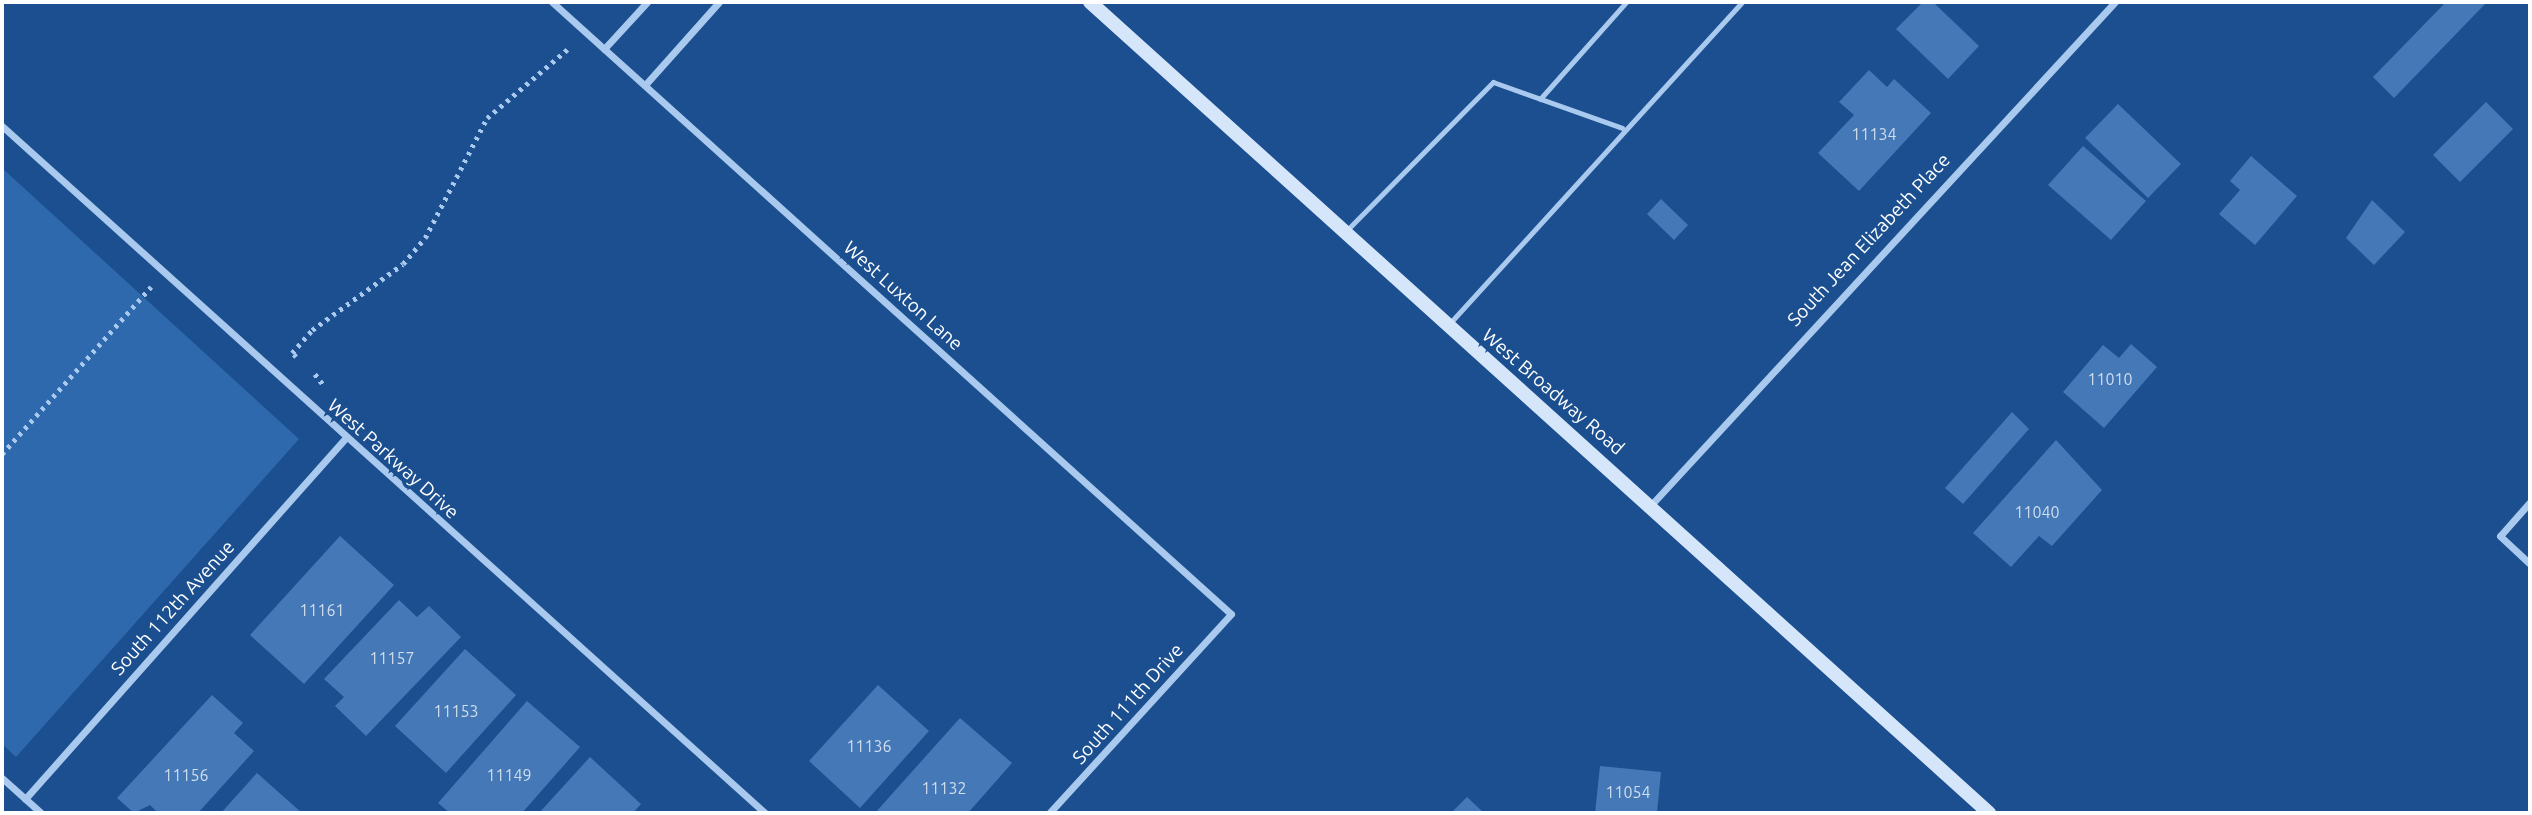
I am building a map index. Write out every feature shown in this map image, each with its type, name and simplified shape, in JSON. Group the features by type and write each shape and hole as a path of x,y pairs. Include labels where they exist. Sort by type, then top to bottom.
{"main road":[{"name":"West Broadway Road","path":"1090,2 1651,505 1989,813"}],"street":[{"name":"West Luxton Lane","path":"552,2 1230,615"},
{"path":"604,49 647,2"},
{"path":"645,85 719,2"},
{"name":"South Jean Elizabeth Place","path":"1651,505 2115,2"},
{"name":"West Parkway Drive","path":"2,126 345,438 765,813"},
{"name":"South 112th Avenue","path":"25,799 345,438"},
{"path":"2530,502 2500,536 2530,564"},
{"name":"South 111th Drive","path":"1049,813 1230,615"},
{"path":"2,778 41,813"}],"lane":[{"path":"1540,99 1626,2"},
{"path":"1448,325 1622,128 1742,2"},
{"path":"1345,232 1493,82 1622,128"}],"path":[{"path":"300,361 292,353 312,330 403,264 425,239 487,118 564,56 581,28"},
{"path":"2,454 162,272"},
{"path":"309,369 327,385 309,405"}],"shaded area":[{"path":"2,168 299,439 16,757 2,744"}],"building":[{"path":"1923,2 1933,2 1979,46 1948,79 1896,29"},
{"path":"2446,2 2487,2 2394,98 2373,77"},
{"path":"1869,70 1887,87 1894,79 1931,113 1859,191 1818,153 1854,115 1839,102"},
{"path":"2486,102 2513,129 2460,182 2433,155"},
{"path":"2118,104 2181,164 2148,198 2085,138"},
{"path":"2083,146 2146,201 2111,240 2048,185"},
{"path":"2251,156 2297,196 2255,245 2219,214 2240,190 2230,181"},
{"path":"1661,199 1688,225 1674,240 1647,214"},
{"path":"2372,200 2405,232 2374,265 2346,238"},
{"path":"2131,344 2157,367 2104,428 2063,392 2103,345 2119,358"},
{"path":"2012,412 2029,429 1963,504 1945,488"},
{"path":"2056,440 2102,490 2052,546 2039,536 2011,567 1973,533"},
{"path":"340,536 394,585 304,684 250,635"},
{"path":"399,600 417,617 429,606 461,637 366,736 335,706 344,697 324,679"},
{"path":"465,649 516,695 446,773 395,726"},
{"path":"878,685 929,731 860,808 809,761"},
{"path":"212,695 243,723 234,733 254,751 198,813 158,813 150,805 134,813 117,798"},
{"path":"527,701 580,747 522,813 450,813 438,803"},
{"path":"960,718 1012,763 968,813 875,813"},
{"path":"590,757 641,804 633,813 539,813"},
{"path":"1600,766 1661,772 1657,813 1595,813"},
{"path":"257,773 302,813 221,813"},
{"path":"1467,797 1484,813 1451,813"}]}
